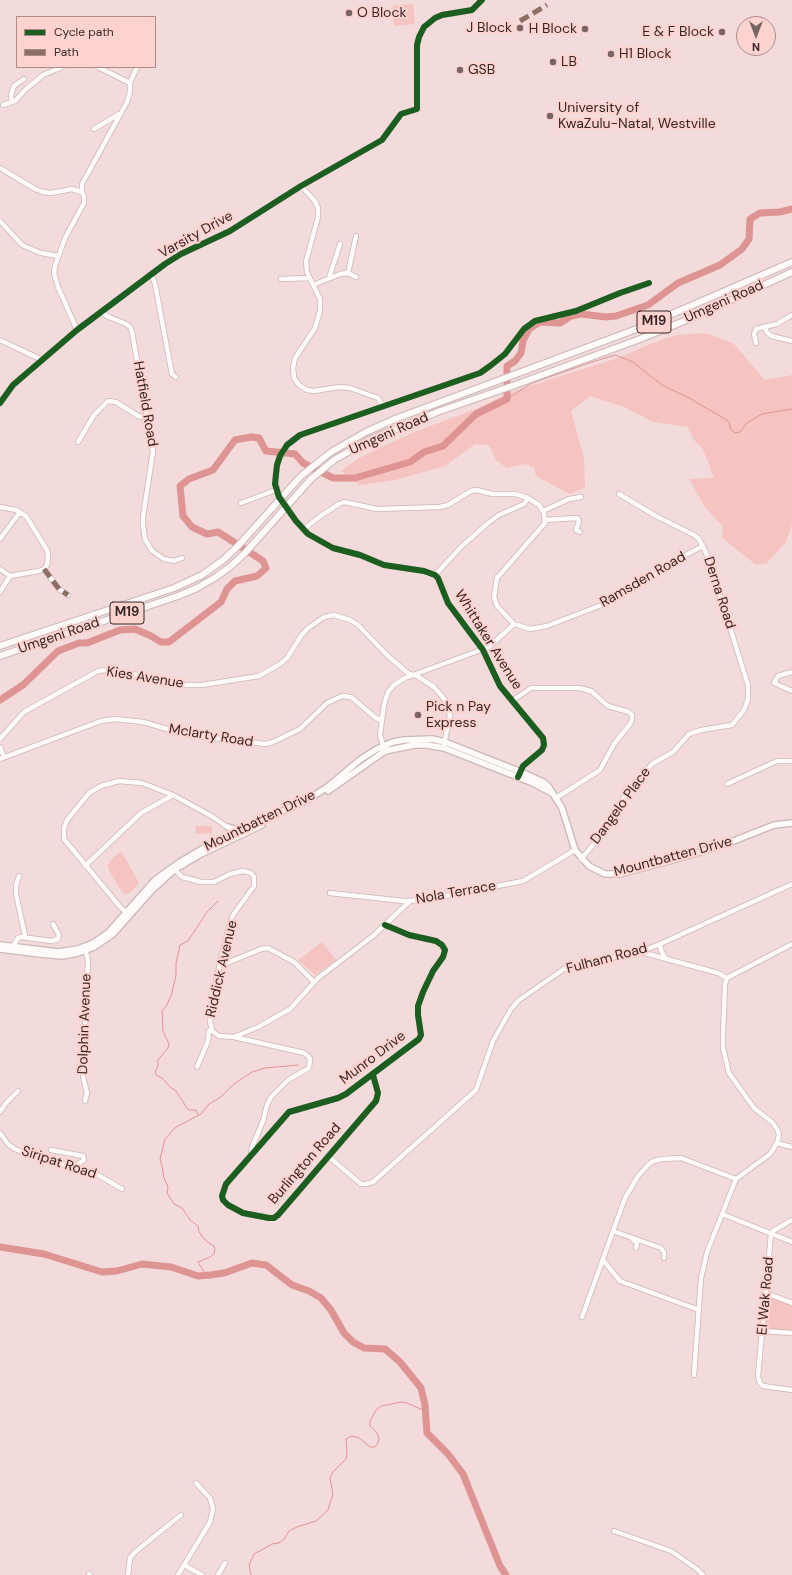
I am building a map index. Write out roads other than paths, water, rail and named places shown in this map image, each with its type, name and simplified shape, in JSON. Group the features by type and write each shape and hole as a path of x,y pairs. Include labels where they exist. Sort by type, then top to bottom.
{"highway":[{"name":"Umgeni Road","path":"0,646 174,588 206,572 238,545 301,476 318,462 355,438 380,425 642,327 792,262"},
{"name":"Umgeni Road","path":"0,656 198,588 216,577 245,554 311,479 351,450 371,439 440,410 640,339 694,317 792,272"}],"main road":[{"name":"Mountbatten Drive","path":"0,949 56,956 71,954 85,948 108,933 128,913 146,889 173,868 202,849 294,811 316,798 393,742 414,742 432,739 444,745 543,782 562,808 575,850 581,859 602,874 620,874 707,850 774,825 792,823"},
{"name":"Mountbatten Drive","path":"233,836 240,831 307,800 326,788 361,759 384,749"},
{"path":"228,827 240,831"},
{"name":"Mountbatten Drive","path":"0,945 46,952 58,952 85,948"}],"street":[{"name":"Varsity Drive","path":"0,403 13,385 77,330 151,274 178,256 230,231 301,186 377,143 386,135 401,114 417,109 417,50 418,39 422,30 435,18 446,14 466,12 476,7 482,0"},
{"path":"3,104 12,102 39,78 60,68"},
{"path":"102,68 130,83"},
{"path":"77,330 55,277 55,266 70,227 84,203 82,192 83,182 129,97 130,83 135,68"},
{"path":"12,102 11,95 14,86 24,79"},
{"path":"94,129 120,113"},
{"path":"0,168 35,189 43,192 51,193 72,189 82,192"},
{"path":"301,186 315,201 318,208 318,216 306,261 306,269 320,299 320,314 315,328 294,362 293,371 295,380 302,388 309,390 339,387 357,390 379,399 383,406"},
{"path":"0,221 22,246 41,253 58,256"},
{"path":"348,274 356,236"},
{"path":"329,278 340,244"},
{"path":"151,274 155,284 171,369 176,377"},
{"path":"313,285 340,274 348,274 356,277"},
{"path":"281,279 309,278"},
{"path":"528,498 524,504 498,515 488,523 462,546 435,575 424,571 384,565 360,554 333,548 303,530 277,492 275,473 281,453 290,442 300,435 484,371 505,354 524,329 535,321 576,311 649,283"},
{"name":"Hatfield Road","path":"101,312 126,324 131,329 153,456 143,517 144,534 152,550 160,556 174,561 182,558"},
{"path":"756,343 754,334 756,329 776,324 792,315"},
{"path":"766,326 766,331 771,336 792,341"},
{"path":"0,340 42,360"},
{"path":"78,442 92,418 108,402 116,402 138,416 147,418"},
{"path":"303,530 319,517 344,502 377,509 440,507 448,505 476,490 493,494 515,494 528,498 539,505 543,512 545,520 542,527 500,573 495,582 494,602 514,624 496,642 483,650 412,675 398,682 388,692 384,702 380,735 384,749"},
{"path":"241,503 277,492"},
{"name":"Derna Road","path":"619,494 696,537 703,546 718,589 749,692 744,710 735,722 725,726"},
{"path":"543,512 569,500 581,497"},
{"path":"0,507 20,512 27,518 47,550 48,562 44,569 15,576 10,576 0,569"},
{"path":"0,540 20,512"},
{"path":"545,520 577,518 579,521 576,530 580,532"},
{"name":"Ramsden Road","path":"514,624 525,629 534,629 547,626 589,610 630,590 680,558 703,546"},
{"path":"44,569 58,589 68,595"},
{"name":"Whittaker Avenue","path":"435,575 441,583 451,608 483,650 500,686 534,726 544,742 542,750 523,766 519,774"},
{"path":"0,592 10,576"},
{"name":"Kies Avenue","path":"0,739 24,712 98,671 106,670 145,676 173,684 186,685 202,685 259,676 280,664 287,658 307,629 324,617 334,615 350,620 358,625 388,656 412,675 417,676 430,684 446,701 449,708 450,721 444,745"},
{"path":"792,672 778,676 774,682 775,684 792,691"},
{"path":"512,701 531,688 578,688 591,691 608,706 629,712 632,715 630,724 614,744 600,770 554,796"},
{"name":"Mclarty Road","path":"2,758 101,721 115,718 143,722 188,735 266,744 300,729 327,703 342,696 351,697 376,718 382,720"},
{"name":"Dangelo Place","path":"581,859 611,824 624,798 652,764 673,752 689,734 725,726"},
{"path":"0,747 2,758"},
{"path":"727,784 777,761 792,761"},
{"path":"128,913 65,842 63,832 67,820 89,793 106,784 119,781 147,784 173,795 228,827 233,836"},
{"path":"86,866 141,813 173,795"},
{"name":"Nola Terrace","path":"330,893 410,901 425,900 523,881 575,850"},
{"name":"Riddick Avenue","path":"173,868 178,874 185,878 206,883 214,882 230,874 243,871 251,873 254,877 254,886 230,922 216,980 216,1002 210,1021 211,1030 219,1036 234,1037 304,1054 308,1056 310,1062 309,1068 288,1080 271,1097 263,1122 252,1147 251,1155"},
{"path":"20,876 16,885 16,894 25,936"},
{"name":"Fulham Road","path":"328,1156 361,1184 373,1182 476,1090 493,1041 511,1009 519,1000 564,969 576,965 641,952 792,884"},
{"path":"234,1037 258,1027 290,1009 314,982 385,925 410,901"},
{"path":"13,946 18,938 25,936 58,939 59,935 53,924"},
{"name":"Munro Drive","path":"222,1196 226,1184 289,1112 338,1098 355,1089 419,1039 421,1035 418,1006 433,971 445,950 442,945 436,941 409,935 385,925"},
{"path":"660,944 665,958"},
{"path":"727,978 791,944 792,950"},
{"name":"Dolphin Avenue","path":"85,948 88,960 82,1077 86,1093 85,1101"},
{"path":"221,964 261,949 268,948 294,962 314,982"},
{"path":"641,952 718,973 727,978"},
{"path":"694,1375 705,1258 736,1179 763,1160 777,1143 778,1134 777,1128 772,1122 754,1108 729,1072 723,1034 724,993 727,978"},
{"path":"197,1068 207,1045 209,1031 211,1030"},
{"name":"Burlington Road","path":"222,1196 228,1205 243,1213 274,1218 376,1100 378,1093 373,1075"},
{"path":"0,1112 6,1103 18,1091"},
{"name":"Siripat Road","path":"0,1133 8,1144 15,1149 35,1157 72,1168 93,1172 122,1189"},
{"path":"777,1143 792,1147"},
{"path":"51,1150 83,1156 84,1160 72,1168"},
{"path":"582,1317 625,1198 638,1176 653,1161 681,1158 736,1179"},
{"path":"722,1214 792,1242"},
{"path":"771,1234 773,1231 792,1220"},
{"path":"613,1232 636,1241 636,1248"},
{"path":"613,1232 661,1248 664,1252 664,1258"},
{"name":"El Wak Road","path":"771,1234 758,1376 760,1383 766,1387 792,1390"},
{"path":"603,1260 620,1281 699,1310"},
{"path":"766,1293 792,1303"},
{"path":"763,1331 792,1333"},
{"path":"178,1575 210,1522 213,1509 210,1498 196,1483"},
{"path":"128,1575 130,1558 135,1552 181,1515"},
{"path":"614,1531 671,1551 703,1575"},
{"path":"218,1575 225,1563"},
{"path":"184,1565 202,1575"}],"waterway":[{"path":"0,700 23,685 58,651 79,643 87,643 120,630 135,629 161,642 169,642 221,602 227,589 235,581 257,576 266,568 263,561 226,537 218,532 207,534 192,527 183,516 180,486 189,479 213,470 235,440 251,437 259,438 266,451 295,454 303,463 333,478 355,478 410,462 424,452 443,446 476,414 507,399 507,366 515,361 521,353 523,341 529,329 540,322 560,323 571,316 581,314 606,317 616,316 648,305 678,283 720,265 742,249 749,239 750,219 760,213 780,212 792,209"},
{"path":"507,399 532,383 615,355 633,362 662,385 689,398 725,419 729,422 731,430 735,433 740,432 747,423 762,414 792,409"},
{"path":"198,1115 196,1110 189,1110 176,1091 162,1078 157,1076 155,1072 158,1066 158,1060 168,1048 169,1044 163,1031 162,1011 167,1005 172,993 180,945 188,941 207,912 218,901"},
{"path":"206,1275 198,1262 214,1254 215,1249 214,1246 206,1241 199,1232 198,1226 190,1220 182,1208 174,1204 167,1193 168,1187 164,1178 160,1159 165,1139 176,1127 201,1114 209,1104 221,1097 235,1083 252,1072 265,1068 298,1065"},
{"path":"0,1247 44,1254 102,1272 117,1271 142,1264 171,1267 198,1276 224,1273 252,1263 266,1265 292,1285 309,1291 321,1298 331,1310 344,1333 353,1342 364,1348 385,1349 400,1362 421,1388 425,1405 427,1433 448,1454 463,1474 500,1566 506,1575"},
{"path":"251,1575 249,1565 254,1554 272,1544 279,1543 285,1538 289,1531 316,1521 328,1510 333,1494 330,1478 333,1472 346,1459 346,1439 352,1436 359,1438 370,1447 375,1447 378,1443 379,1439 377,1433 370,1426 370,1421 376,1410 381,1406 401,1402 425,1411"}],"place":[{"name":"O Block","path":"349,13"},
{"name":"J Block","path":"520,28"},
{"name":"H Block","path":"585,29"},
{"name":"E & F Block","path":"722,32"},
{"name":"H1 Block","path":"611,54"},
{"name":"LB","path":"553,62"},
{"name":"GSB","path":"460,70"},
{"name":"University of KwaZulu-Natal, Westville","path":"550,116"},
{"name":"Pick n Pay Express","path":"418,715"}]}
